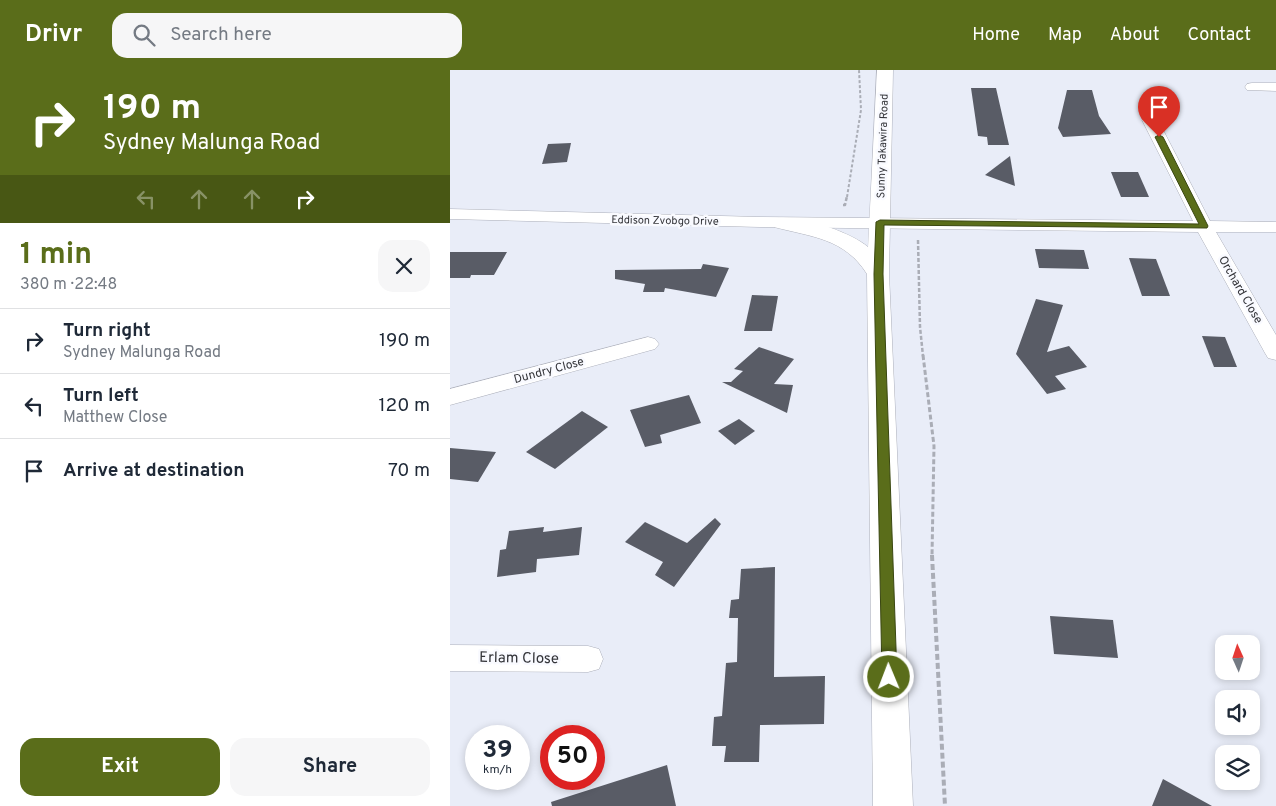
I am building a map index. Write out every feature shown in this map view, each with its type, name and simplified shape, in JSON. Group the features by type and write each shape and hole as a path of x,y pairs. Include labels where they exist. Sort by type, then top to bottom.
{"main road":[{"name":"Sunny Takawira Road","path":"885,70 878,274 893,806"},
{"path":"781,223 830,234 864,254 878,274"}],"street":[{"path":"1252,87 1276,87"},
{"name":"Orchard Close","path":"1150,120 1204,226 1276,353"},
{"name":"Eddison Zvobgo Drive","path":"450,214 781,223 880,222 1276,227"},
{"name":"Dundry Close","path":"450,397 648,344"},
{"name":"Erlam Close","path":"450,658 588,660"}],"path":[{"path":"835,205 845,205 850,185 860,110 859,70"},
{"path":"918,223 920,327 934,446 932,564 945,806"}],"building":[{"path":"971,88 996,88 1009,145 988,145 987,137 978,136"},
{"path":"1067,90 1092,90 1099,116 1111,134 1063,137 1058,128"},
{"path":"571,143 567,162 542,164 548,144"},
{"path":"1010,156 1015,186 985,175"},
{"path":"1111,172 1138,172 1149,197 1121,197"},
{"path":"1035,249 1084,250 1089,269 1039,268"},
{"path":"450,252 507,252 494,275 471,275 470,278 450,278"},
{"path":"1129,258 1156,259 1170,296 1142,296"},
{"path":"703,264 729,268 716,297 665,288 664,292 643,292 645,284 615,279 615,270 701,269"},
{"path":"752,295 778,296 772,331 744,331"},
{"path":"1036,299 1063,305 1047,352 1069,346 1087,367 1055,376 1066,389 1047,394 1016,354"},
{"path":"1202,336 1225,337 1237,367 1214,367"},
{"path":"759,347 794,359 774,384 793,385 787,413 722,382 731,382 743,371 734,369"},
{"path":"689,395 701,423 660,435 662,443 645,447 630,410"},
{"path":"582,411 608,427 555,469 526,452"},
{"path":"739,419 755,431 735,445 718,431"},
{"path":"450,448 496,452 478,482 450,479"},
{"path":"715,518 721,524 674,587 655,575 663,562 625,542 645,522 687,543"},
{"path":"544,527 543,532 582,527 579,555 537,559 536,572 497,577 500,550 506,549 509,531"},
{"path":"775,567 774,677 825,676 824,724 760,725 759,762 724,762 726,746 712,746 714,717 722,716 726,663 737,662 738,618 729,618 731,600 739,599 741,569"},
{"path":"1050,616 1113,620 1118,658 1054,654"},
{"path":"667,765 676,806 552,806 551,802 589,790 605,790 605,785"},
{"path":"1163,779 1212,806 1152,806"}],"route":[{"path":"889,677 878,274 880,222 1204,226 1159,137"}]}
